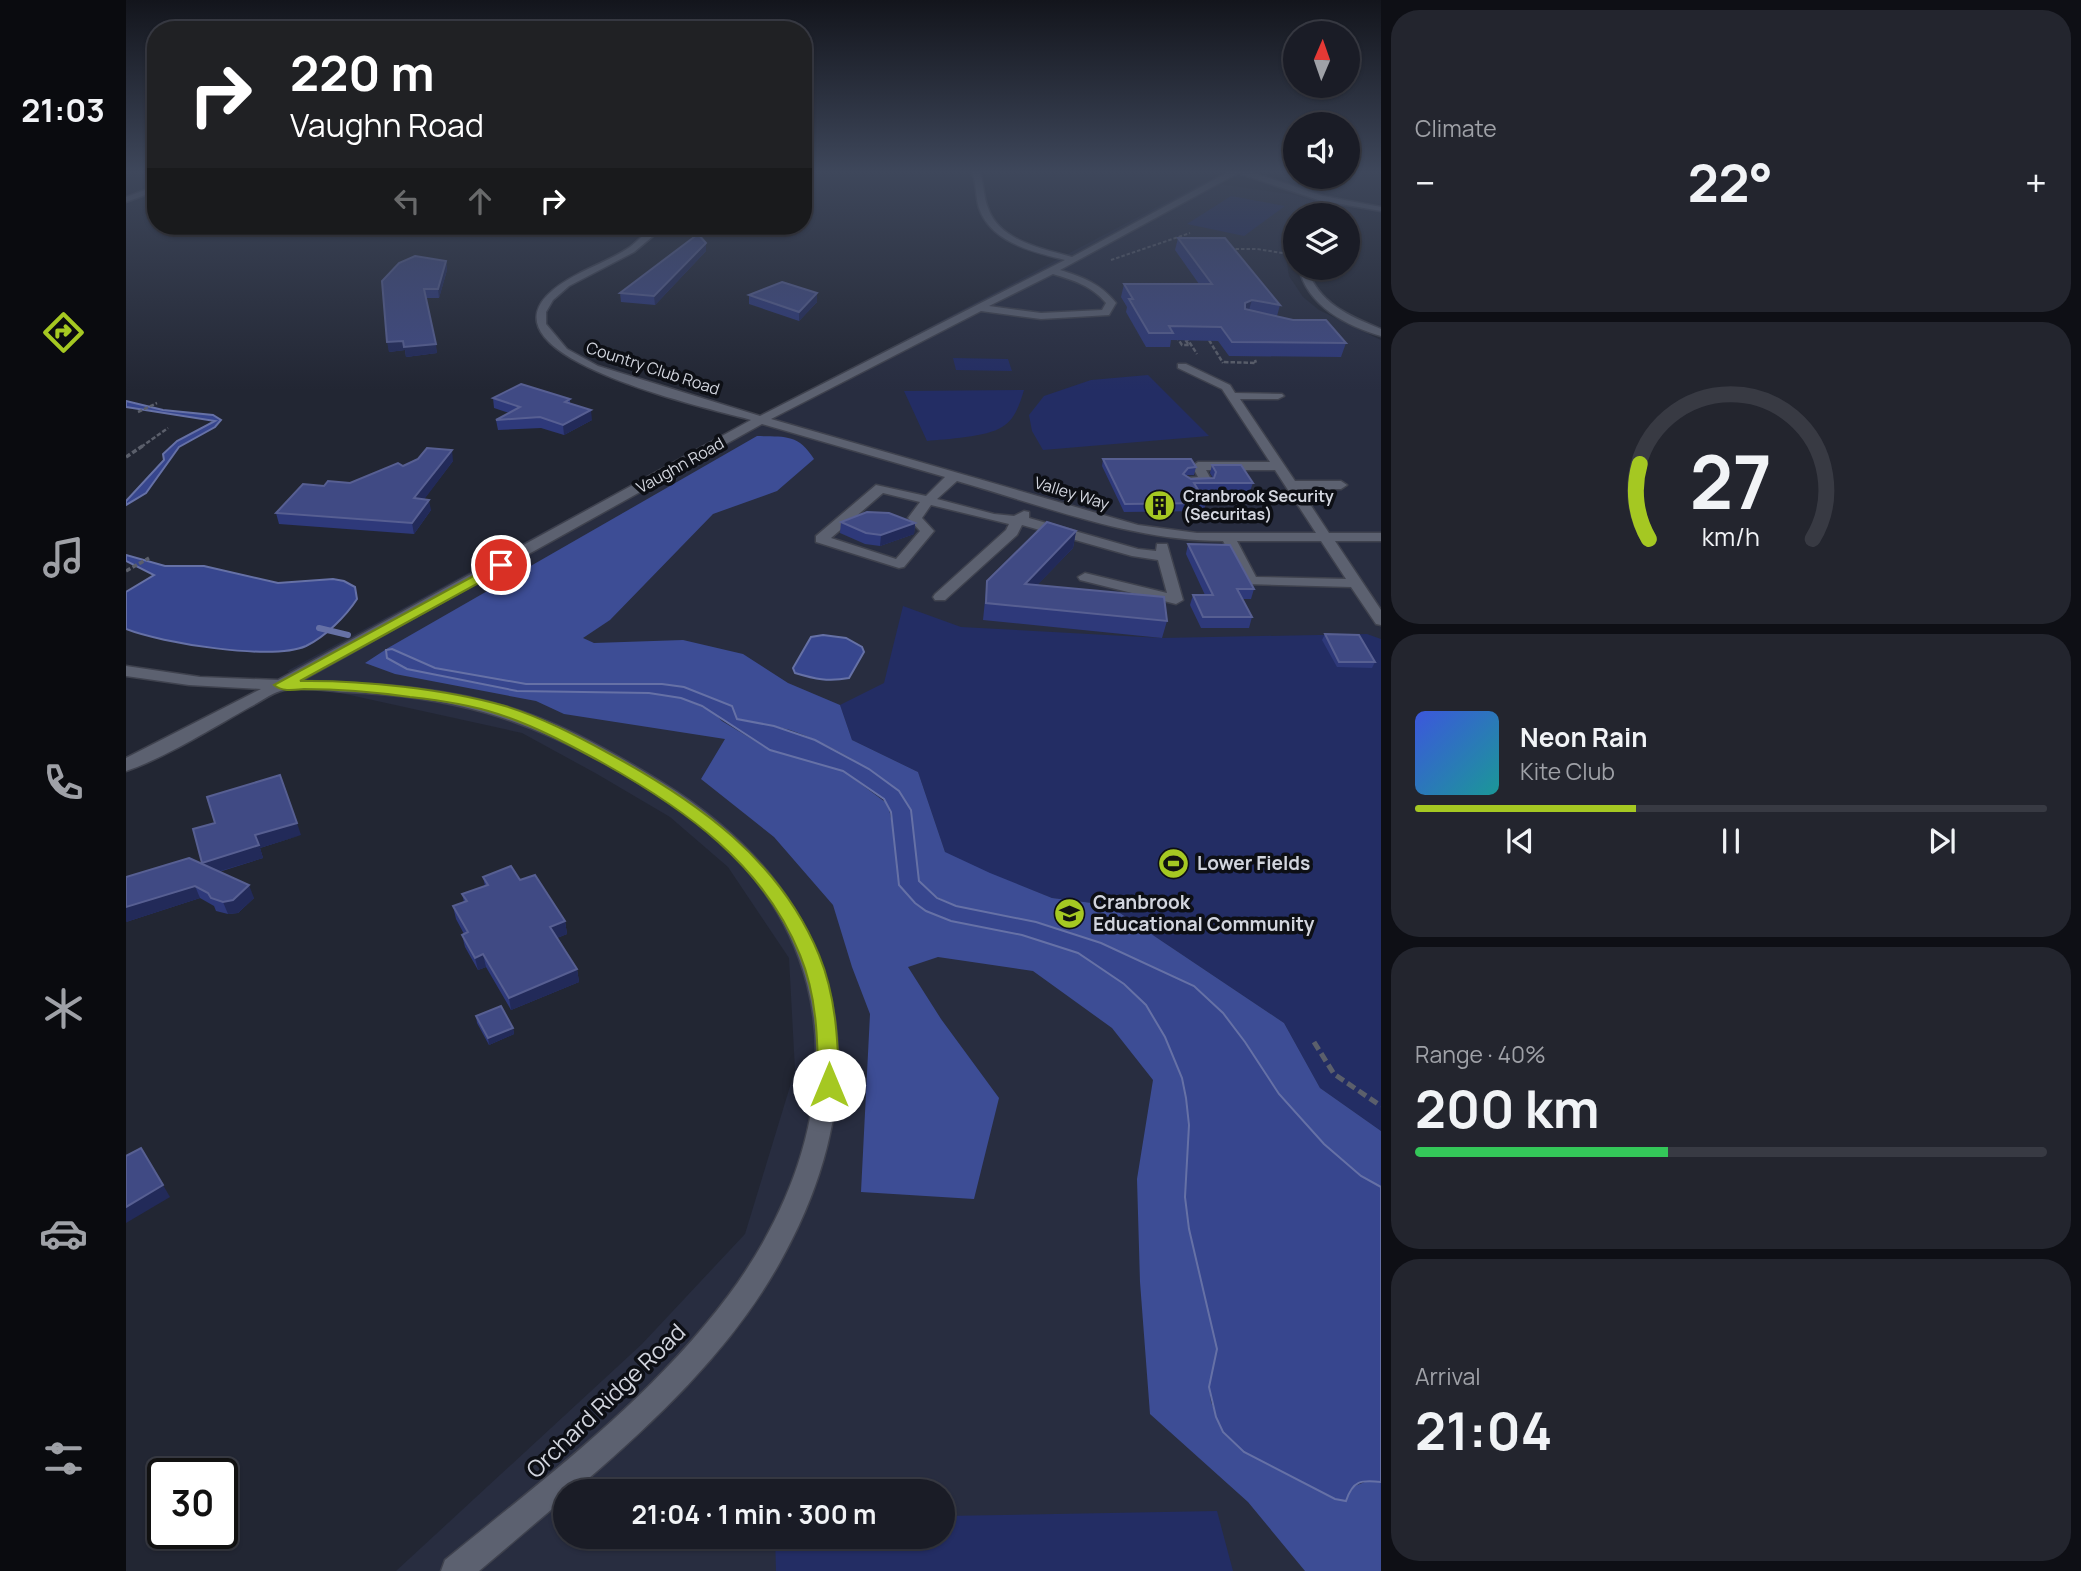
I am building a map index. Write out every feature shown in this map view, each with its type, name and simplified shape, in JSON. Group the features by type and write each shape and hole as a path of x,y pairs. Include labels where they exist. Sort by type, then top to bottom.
{"street":[{"name":"Country Club Road","path":"639,243 554,293 541,312 544,331 563,351 594,369 764,419"},
{"path":"1022,243 1070,260"},
{"name":"Vaughn Road","path":"126,765 373,637 764,419 1101,243"},
{"path":"977,307 1024,316 1074,317 1105,313 1111,303 1102,291 1079,278 1050,270"},
{"path":"1307,280 1316,295 1352,320 1381,333"},
{"path":"1335,326 1352,320"},
{"path":"1182,366 1226,387 1381,621"},
{"path":"1232,396 1278,396"},
{"name":"Valley Way","path":"764,419 1118,525 1158,533 1227,537 1381,537"},
{"path":"1190,481 1206,481 1198,466 1279,466"},
{"path":"955,476 940,486 928,500 915,519 927,531 899,564 821,539 881,488 928,500 993,518 1031,522 1137,553 1164,556"},
{"path":"1295,489 1341,485"},
{"path":"940,597 1012,532 1018,520 1040,502"},
{"path":"1085,577 1176,600 1158,533"},
{"path":"1227,537 1251,581 1356,583"},
{"name":"Orchard Ridge Road","path":"126,671 206,682 329,685 443,697 501,710 554,730 658,788 714,827 764,877 782,901 811,958 824,1010 830,1071 822,1127 811,1167 792,1216 771,1255 738,1304 660,1393 568,1477 456,1571"}],"path":[{"path":"1108,261 1160,243"},
{"path":"1219,248 1283,253"},
{"path":"1171,327 1182,345 1189,345"},
{"path":"1194,348 1189,345 1182,332 1194,348 1197,354"},
{"path":"1209,340 1223,363 1256,363 1255,360"},
{"path":"138,412 157,403"},
{"path":"126,457 168,428"},
{"path":"1210,494 1295,489"},
{"path":"126,571 149,558"},
{"path":"1314,1042 1334,1074 1381,1106"}],"shaded area":[{"name":"Cranbrook Educational Community","path":"1088,243 1283,243 1283,280 1292,280 1303,297 1319,310 1381,340 1381,1571 396,1571 642,1344 745,1234 795,1070 789,958 728,867 670,817 597,774 522,733 318,688 287,671 604,499"},
{"path":"953,358 1008,359 1012,371 956,370"},
{"path":"1148,375 1209,436 1043,450 1032,431 1029,415 1044,396 1091,380"},
{"path":"1024,390 1014,416 1002,427 977,435 927,441 904,391"},
{"path":"126,401 163,410 213,415 221,420 215,427 179,447 146,493 126,505 126,501 164,460 163,454 177,441 215,421 126,407"},
{"path":"757,436 790,438 802,445 814,459 777,491 713,514 610,620 583,638 594,643 683,640 743,654 788,683 840,705 852,740 918,772 945,852 1052,898 1108,905 1284,1023 1320,1088 1381,1131 1381,1187 1361,1176 1324,1144 1279,1094 1223,1013 1194,986 1101,943 1036,922 956,906 931,894 919,881 911,810 891,786 858,762 790,730 737,719 732,706 684,687 662,684 526,684 435,668 392,649 440,676 517,691 649,693 682,698 713,712 722,721 770,750 843,771 888,804 895,838 915,903 951,921 1022,935 1078,953 1115,976 1146,1005 1165,1037 1182,1078 1207,1302 1217,1349 1209,1387 1211,1402 1223,1432 1350,1488 1367,1481 1381,1482 1381,1571 1305,1571 1248,1502 1150,1414 1140,1282 1137,1179 1153,1080 1112,1028 1033,971 938,957 908,967 941,1019 999,1098 974,1199 861,1192 870,1014 833,905 774,837 701,779 725,739 564,714 536,701 395,674 365,663"},
{"path":"126,555 165,566 204,566 278,583 333,579 344,581 355,587 357,599 334,626 320,637 306,646 290,650 243,651 164,640 126,629 126,592 154,575 126,561"},
{"name":"Lower Fields","path":"903,606 961,627 1162,638 1367,634 1381,639 1381,1131 1320,1088 1284,1023 1108,905 1052,898 996,876 947,872 945,852 918,772 852,740 840,705 884,683"},
{"path":"823,635 846,638 862,647 864,652 849,678 822,679 795,673 793,668 811,637"},
{"path":"392,649 435,668 526,684 662,684 684,687 732,706 737,719 774,726 815,740 869,769 899,791 911,810 919,881 937,898 956,906 1036,922 1101,943 1194,986 1223,1013 1279,1094 1324,1144 1361,1176 1381,1187 1381,1482 1359,1483 1352,1489 1346,1501 1335,1499 1244,1452 1223,1432 1216,1417 1209,1387 1217,1349 1189,1229 1185,1197 1189,1125 1182,1078 1165,1037 1146,1005 1124,984 1078,953 1022,935 951,921 926,911 899,885 891,812 884,799 843,771 770,750 702,706 681,698 649,693 517,691 407,669 387,658 386,650"},
{"path":"1217,1511 1233,1571 776,1571 775,1549 955,1549 955,1516"}],"building":[{"path":"686,243 706,243 654,296 620,293"},
{"path":"1182,243 1229,243 1280,305 1252,300 1245,303 1245,309 1293,320 1326,320 1346,343 1232,342 1221,327 1169,326 1173,333 1149,333 1129,299 1133,299 1124,284 1212,284"},
{"path":"415,256 446,261 438,289 424,289 436,344 404,347 403,341 387,342 382,281 399,263"},
{"path":"782,282 817,293 799,312 749,295"},
{"path":"521,384 570,399 565,402 591,410 563,425 540,417 496,420 520,407 493,398"},
{"path":"427,448 452,450 414,498 429,500 412,523 276,513 303,484 324,486 328,481 350,483 398,463 403,466 418,459"},
{"path":"1103,459 1191,459 1196,467 1188,468 1183,474 1191,479 1214,478 1216,472 1212,465 1241,465 1253,483 1194,483 1206,503 1125,504"},
{"path":"867,512 889,513 915,523 881,535 866,533 841,522"},
{"path":"1047,522 1076,531 1025,584 1164,597 1167,621 986,603 987,581"},
{"path":"1188,544 1230,545 1254,589 1237,589 1252,617 1203,617 1193,595 1213,595"},
{"path":"1325,634 1359,635 1375,662 1339,662"},
{"path":"280,775 297,823 255,835 259,845 202,863 193,829 215,823 207,797"},
{"path":"189,858 249,885 233,900 223,902 211,898 208,893 195,886 126,907 126,877"},
{"path":"511,866 520,880 535,875 565,921 550,927 577,969 509,998 483,954 475,958 462,935 468,932 453,906 467,901 462,894 488,885 483,877"},
{"path":"501,1006 513,1028 488,1038 476,1016"},
{"path":"141,1148 163,1185 126,1207 126,1156"}],"waterway":[{"path":"319,628 348,635"}],"place":[{"name":"Cranbrook Security (Securitas)","path":"1160,505"},
{"name":"Lower Fields","path":"1174,863"},
{"name":"Cranbrook Educational Community","path":"1070,913"}],"route":[{"path":"501,565 282,685 329,685 411,692 501,710 570,738 687,807 741,851 782,901 799,932 811,958 824,1010 828,1034 829,1085"}]}
